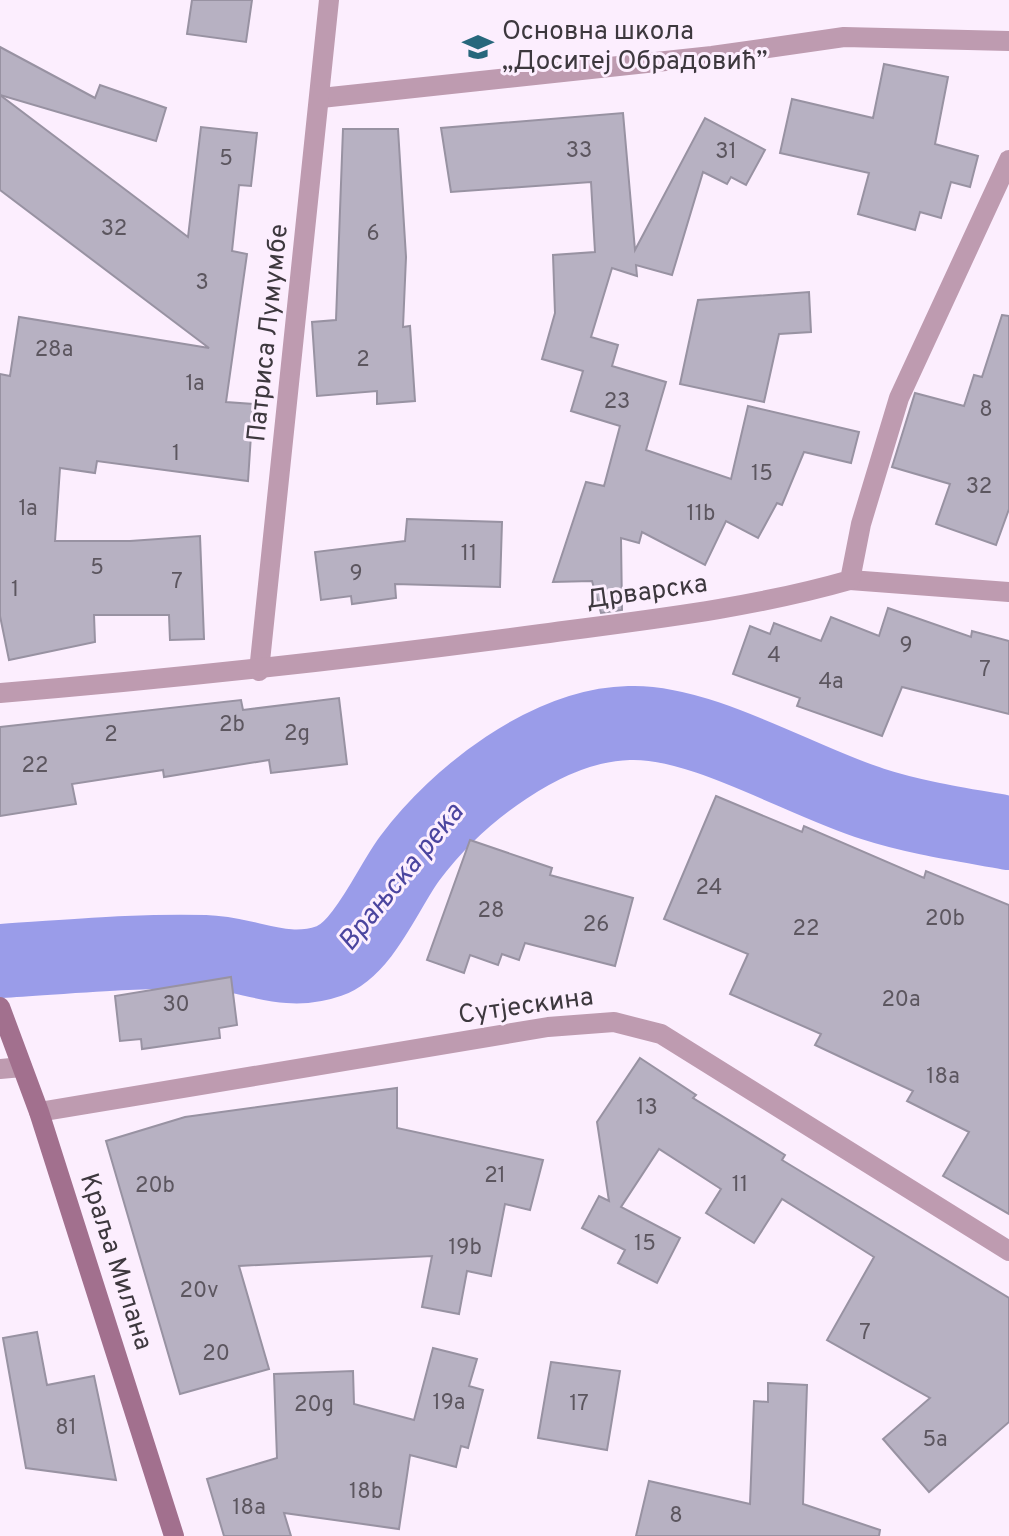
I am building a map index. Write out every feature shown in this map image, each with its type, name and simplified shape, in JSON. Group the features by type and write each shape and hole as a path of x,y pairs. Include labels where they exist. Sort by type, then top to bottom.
{"main road":[{"name":"Краља Милана","path":"0,1007 39,1112 174,1536"}],"street":[{"name":"Патриса Лумумбе","path":"259,671 329,0"},
{"path":"321,98 712,56 844,37 1009,41"},
{"path":"1009,160 899,398 861,524 850,580 1009,592"},
{"name":"Дрварска","path":"0,693 259,671 710,611 791,597 850,580"},
{"name":"Сутјескина","path":"39,1112 548,1027 614,1022 640,1026 700,1056 1009,1251"},
{"path":"0,1069 22,1067"}],"building":[{"path":"192,0 252,0 246,42 187,34"},
{"path":"0,47 95,98 100,85 166,108 156,141 0,95"},
{"path":"884,64 948,77 935,144 978,156 970,187 951,182 941,218 920,212 915,230 858,214 869,173 780,153 792,99 873,118"},
{"path":"0,95 188,237 201,127 257,133 251,186 239,185 232,251 247,254 226,402 253,404 248,481 97,461 95,473 60,468 55,541 130,541 200,536 204,639 170,640 169,615 94,615 95,642 9,660 0,616 0,374 10,376 19,317 209,348 0,190"},
{"path":"623,113 635,250 705,118 765,150 746,185 731,177 727,184 703,172 672,275 636,265 637,276 612,268 591,337 618,345 612,366 666,382 646,450 731,479 748,406 859,432 851,463 804,452 782,505 777,503 758,538 726,521 705,565 642,532 639,543 621,538 622,610 601,613 592,581 553,582 586,482 604,486 620,426 571,411 583,371 542,359 555,313 553,255 595,252 591,182 451,192 441,128"},
{"path":"343,129 398,129 406,257 403,327 410,326 415,401 377,404 377,391 317,396 312,322 336,320"},
{"path":"809,292 811,332 779,334 764,402 680,384 698,300"},
{"path":"1002,315 1009,316 1009,509 996,545 936,524 950,484 892,467 915,393 964,406 974,375 982,377"},
{"path":"407,519 502,522 500,587 395,584 396,598 352,604 351,596 321,600 315,552 405,541"},
{"path":"888,608 971,637 972,631 1009,641 1009,714 902,687 882,736 797,706 800,698 733,674 750,626 770,634 774,623 821,641 831,617 879,636"},
{"path":"339,698 347,764 271,773 269,760 164,777 163,770 72,784 76,804 0,816 0,727 241,700 243,710"},
{"path":"716,796 802,832 804,826 924,878 926,871 1009,905 1009,1214 943,1176 969,1132 907,1101 913,1091 815,1045 821,1034 730,994 748,954 664,919"},
{"path":"470,840 552,868 550,875 633,898 615,966 525,943 519,960 502,954 498,965 470,955 464,973 427,960"},
{"path":"231,977 237,1025 219,1028 220,1038 142,1049 141,1039 120,1041 115,996"},
{"path":"640,1058 696,1095 693,1098 785,1155 782,1160 1009,1298 1009,1422 929,1492 883,1439 930,1398 827,1340 874,1257 782,1199 754,1243 706,1213 721,1189 659,1149 621,1207 680,1238 657,1283 618,1263 625,1250 582,1228 599,1196 609,1201 597,1122"},
{"path":"397,1088 397,1128 543,1160 530,1210 505,1204 491,1276 467,1271 459,1314 422,1307 432,1256 239,1266 269,1369 180,1394 106,1141 185,1117"},
{"path":"37,1332 47,1385 94,1376 116,1480 26,1468 3,1338"},
{"path":"433,1348 477,1359 469,1386 483,1390 468,1448 461,1446 456,1467 410,1455 399,1529 284,1513 291,1536 224,1536 207,1479 277,1458 274,1374 353,1371 354,1404 414,1420"},
{"path":"551,1362 620,1371 607,1450 538,1438"},
{"path":"768,1383 807,1385 803,1504 880,1530 879,1536 636,1536 649,1481 750,1504 754,1401 768,1402"}],"waterway":[{"name":"Врањска река","path":"0,961 179,952 221,953 297,966 329,961 353,944 410,858 478,788 536,750 567,736 598,727 629,723 688,731 889,809 1009,833"}],"place":[{"name":"Основна школа „Доситеј Обрадовић”","path":"478,47"}]}
